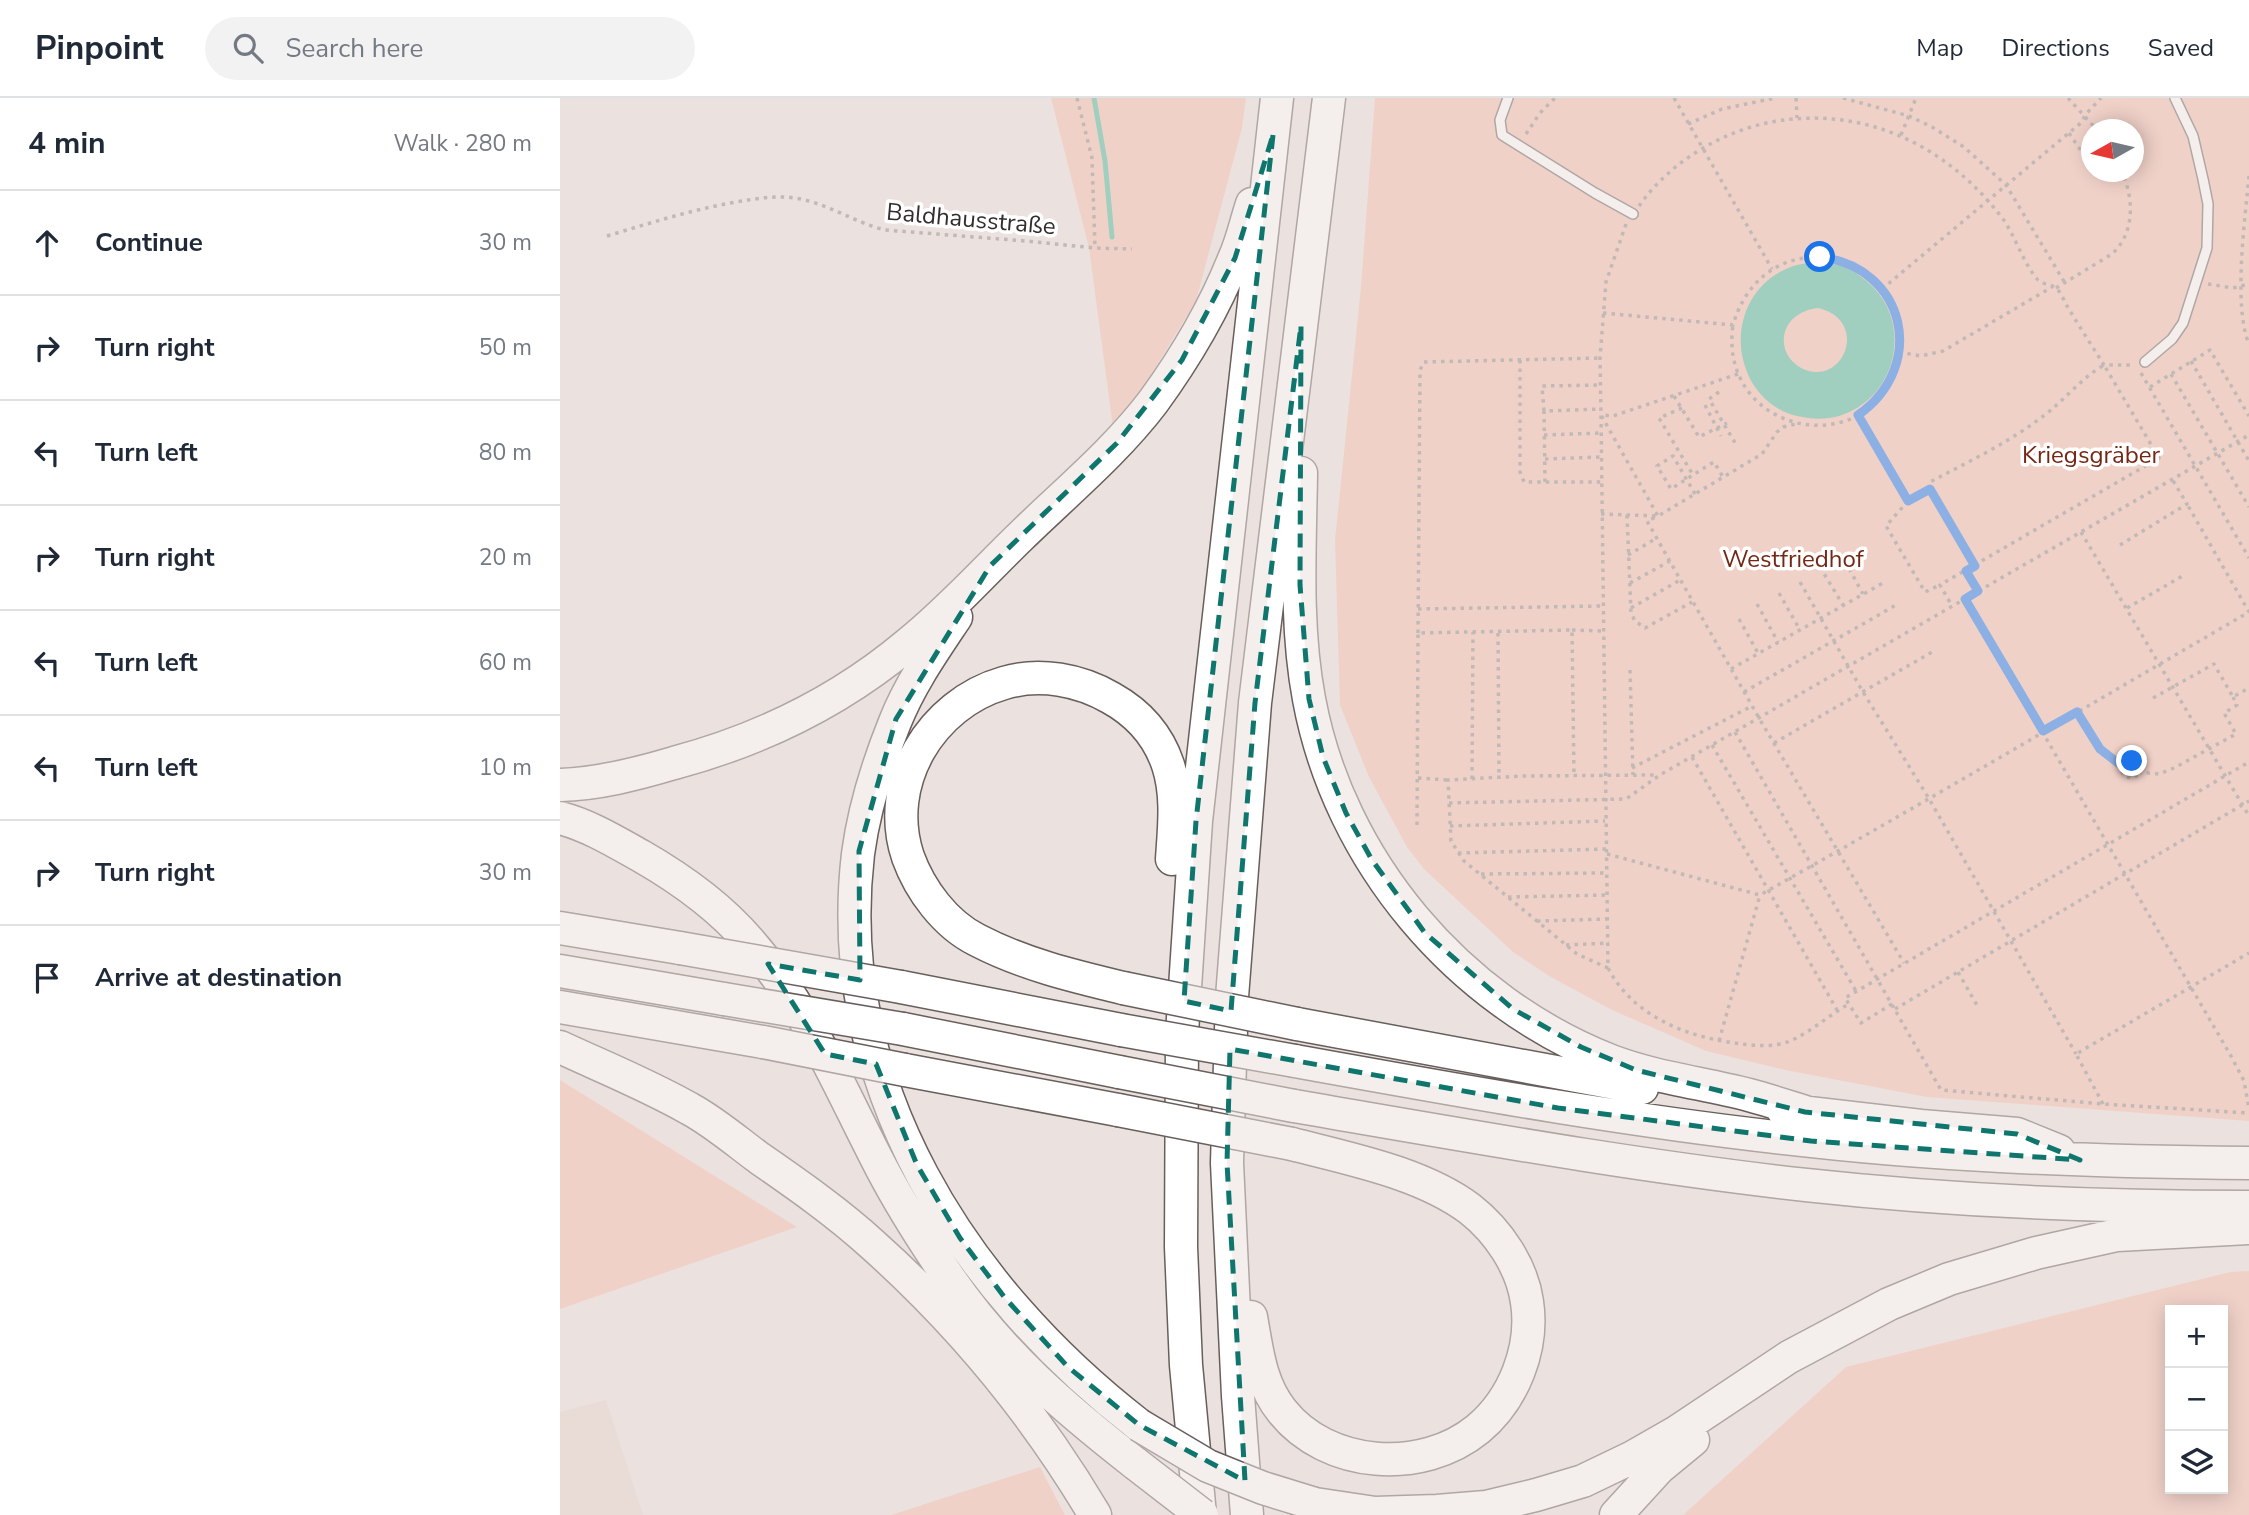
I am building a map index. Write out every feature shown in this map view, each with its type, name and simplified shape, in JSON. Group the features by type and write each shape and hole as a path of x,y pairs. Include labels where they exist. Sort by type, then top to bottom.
{"highway":[{"path":"1201,1515 1186,1365 1181,1247 1182,1033 1196,821 1277,98"},
{"path":"1247,1515 1238,1396 1227,1163 1232,997 1255,703 1329,98"},
{"path":"560,785 577,785 639,773 705,755 790,722 860,681 909,644 1116,443 1152,403 1182,360 1235,258 1273,135"},
{"path":"1301,325 1301,650 1322,757 1346,813 1372,860 1425,933 1465,972 1513,1009 1559,1036 1636,1070 1748,1095 1805,1112"},
{"path":"990,566 922,670 896,719 878,769 864,821 855,883 856,947 865,1019 882,1085 901,1133 937,1202 1005,1298 1089,1386 1139,1425 1208,1466 1263,1488 1315,1504 1375,1513 1486,1507 1583,1481 1633,1457 1789,1357 1889,1304 1949,1279 2036,1253 2118,1235 2249,1228"},
{"path":"1182,1033 1167,985 1174,822 1173,785 1161,748 1153,734 1130,710 1098,691 1081,684 1042,678 1007,682 988,688 958,705 942,719 924,742 906,780 901,804 901,827 912,868 944,915 975,940 1043,968 1123,988 1297,1024 1750,1107 2017,1134 2080,1160"},
{"path":"560,818 621,844 671,873 714,905 749,940 811,1027 896,1194 967,1304 1029,1375 1082,1422 1201,1515"},
{"path":"560,928 901,987 1121,1030 1558,1108 1811,1142 1995,1157 2249,1163"},
{"path":"560,971 903,1029 1294,1106 1555,1151 1806,1185 1993,1200 2164,1207 2249,1207"},
{"path":"560,1007 763,1042 1292,1144 1367,1164 1428,1185 1469,1209 1495,1233 1515,1263 1527,1301 1527,1345 1518,1374 1502,1405 1476,1430 1444,1449 1400,1460 1363,1458 1342,1452 1308,1436 1292,1422 1272,1396 1258,1360 1227,1163"},
{"path":"560,1047 690,1109 800,1186 873,1244 925,1296 1000,1379 1068,1470 1096,1515"},
{"path":"1616,1515 1659,1468 1722,1416 1837,1332"}],"lane":[{"path":"1508,98 1500,120 1503,135 1633,214"},
{"path":"2145,362 2172,339 2183,323 2207,248 2208,204 2193,136 2175,98"}],"path":[{"path":"1077,98 1092,158 1095,248"},
{"path":"1519,144 1540,113 1555,98"},
{"path":"1674,98 1772,269"},
{"path":"1688,124 1722,109 1775,98"},
{"path":"1796,98 1797,118"},
{"path":"1843,98 1909,116 1964,147 2006,185 2065,283"},
{"path":"1901,135 1916,98"},
{"path":"2068,98 2088,119"},
{"path":"1882,289 2082,122 2101,98"},
{"path":"1608,968 1601,514 1603,313 1606,282 1626,224 1663,178 1702,149 1744,129 1797,118 1848,121 1901,135 1937,155 1968,180 1987,200 2005,223 2039,282 2054,287 2159,458 1925,593 1886,526 1908,501 1930,489"},
{"path":"2069,133 2081,152"},
{"path":"2249,178 2242,285 2242,321 2249,344"},
{"path":"1899,352 1921,356 1942,351 2112,254 2125,237 2130,218 2130,203 2125,182"},
{"name":"Baldhausstraße","path":"607,236 694,209 770,196 805,200 866,226 885,230 1132,250"},
{"path":"1797,424 1772,414 1752,397 1738,374 1731,348 1733,325 1751,286 1772,269 1800,258 1830,258 1859,269 1882,289 1889,299 1898,321 1899,352 1896,369 1885,390 1858,415 1835,424 1797,424 1783,427 1762,454 1647,521 1752,706 1904,963"},
{"path":"2196,281 2233,288 2249,284"},
{"path":"1603,313 1733,325"},
{"path":"2150,387 2210,350 2249,416"},
{"path":"1417,825 1420,370 1424,362 1601,358"},
{"path":"1520,360 1520,472 1524,482 1601,482"},
{"path":"2191,362 2249,461"},
{"path":"1975,566 1930,489 1930,482 1998,446 2043,417 2093,371 2104,365 2136,365 2249,558"},
{"path":"1601,415 1613,416 1738,374"},
{"path":"2171,374 2249,507"},
{"path":"1545,482 1542,386 1601,385"},
{"path":"1720,392 1709,399 1726,423 1737,446"},
{"path":"1674,396 1699,437 1726,423"},
{"path":"1705,405 1721,436"},
{"path":"1682,408 1659,418 1693,475"},
{"path":"1544,411 1601,409"},
{"path":"1601,415 1658,516"},
{"path":"1858,415 1908,501"},
{"path":"1544,435 1601,433"},
{"path":"1449,803 1626,799 1660,775 2249,435"},
{"path":"1695,494 1687,479 1673,456 1657,466 1671,489 1687,479 1693,475 1714,462 1723,477"},
{"path":"1545,459 1601,457"},
{"path":"1607,855 1760,895 2249,612 2172,479"},
{"path":"2120,545 2187,504"},
{"path":"1601,514 1658,516"},
{"path":"1627,515 1631,608 1635,621 1645,628 1693,602"},
{"path":"2081,532 2249,816"},
{"path":"1629,555 1657,538"},
{"path":"1841,554 1863,594"},
{"path":"1630,583 1670,561"},
{"path":"1820,567 1843,605"},
{"path":"1966,571 1978,591"},
{"path":"2127,608 2186,574"},
{"path":"1631,608 1680,580"},
{"path":"1800,582 1863,692 1928,797 2104,1104"},
{"path":"1731,669 1883,583"},
{"path":"1940,585 1952,606"},
{"path":"1779,593 1800,629"},
{"path":"1735,732 1941,1090 2104,1104 2249,1111 2244,1081 2192,987 1965,599"},
{"path":"1758,604 1778,642"},
{"path":"1744,692 1896,605"},
{"path":"1418,609 1602,606"},
{"path":"1739,619 1758,653"},
{"path":"1572,630 1574,776"},
{"path":"1418,633 1603,631"},
{"path":"1472,779 1473,632"},
{"path":"1498,632 1499,778"},
{"path":"1774,743 1932,652"},
{"path":"2138,772 2160,774 2236,734 2224,713 2237,705 2214,664 2153,698"},
{"path":"1630,670 1633,775"},
{"path":"2233,697 2249,688"},
{"path":"1632,768 1752,706"},
{"path":"2077,712 2100,749 2122,766 2123,775 2134,778 2138,772 2138,765 2132,761 2122,766"},
{"path":"1712,745 1856,991"},
{"path":"1692,757 1838,1010"},
{"path":"2249,762 1845,998 1861,1023 1894,1007 2249,801"},
{"path":"1417,778 1448,780 1660,775"},
{"path":"1448,780 1451,841 1464,861 1577,954 1608,968 1624,993 1650,1014 1698,1037 1760,1047 1789,1042 1849,1004"},
{"path":"1450,826 1606,821"},
{"path":"1458,853 1607,849"},
{"path":"1479,874 1607,873"},
{"path":"1508,897 1608,895"},
{"path":"1719,1041 1760,895"},
{"path":"1536,920 1608,919"},
{"path":"1566,945 1609,943"},
{"path":"2076,1054 2249,953"},
{"path":"1958,972 1978,1007"}],"highlighted area":[{"path":"1273,135 1196,821 1184,1001 1231,1011 1255,703 1301,325 1300,585 1309,699 1323,757 1346,813 1372,860 1425,933 1513,1009 1581,1047 1636,1070 1805,1112 2017,1134 2080,1160 1811,1141 1558,1108 1230,1049 1227,1163 1245,1481 1139,1425 1068,1367 1005,1298 960,1238 917,1165 876,1064 825,1054 768,964 860,980 859,851 896,719 990,566 1117,443 1182,360 1235,258"}],"shaded area":[{"path":"1812,262 1848,269 1874,288 1886,305 1893,323 1895,342 1885,379 1873,395 1858,408 1828,418 1797,416 1773,405 1755,387 1742,357 1742,327 1752,299 1772,277 1789,268","holes":["1818,308 1834,315 1843,325 1847,337 1845,350 1839,361 1830,369 1818,372 1803,369 1792,361 1784,341 1787,326 1791,321 1810,309"]},
{"path":"606,1400 643,1515 560,1515 560,1412"}],"green space":[{"path":"1051,98 1246,98 1242,128 1196,301 1114,435 1089,248"},
{"name":"Westfriedhof","path":"1375,98 2249,98 2249,1121 1927,1097 1785,1070 1706,1051 1612,1010 1549,976 1513,952 1424,869 1407,847 1369,777 1340,705 1335,540 1361,287"},
{"path":"560,1080 797,1227 560,1309"},
{"path":"2249,1271 2249,1515 1683,1515 1846,1367 2230,1272"},
{"path":"1040,1467 1065,1515 891,1515"}],"waterway":[{"path":"1094,98 1105,161 1112,237"}],"route":[{"path":"1820,257 1840,260 1859,269 1875,281 1889,299 1900,333 1896,369 1877,400 1858,415 1908,501 1930,489 1975,566 1966,571 1978,591 1965,599 2043,731 2077,712 2100,749 2122,766 2132,761"}],"park label":[{"name":"Kriegsgräber","path":"2091,455"}]}
